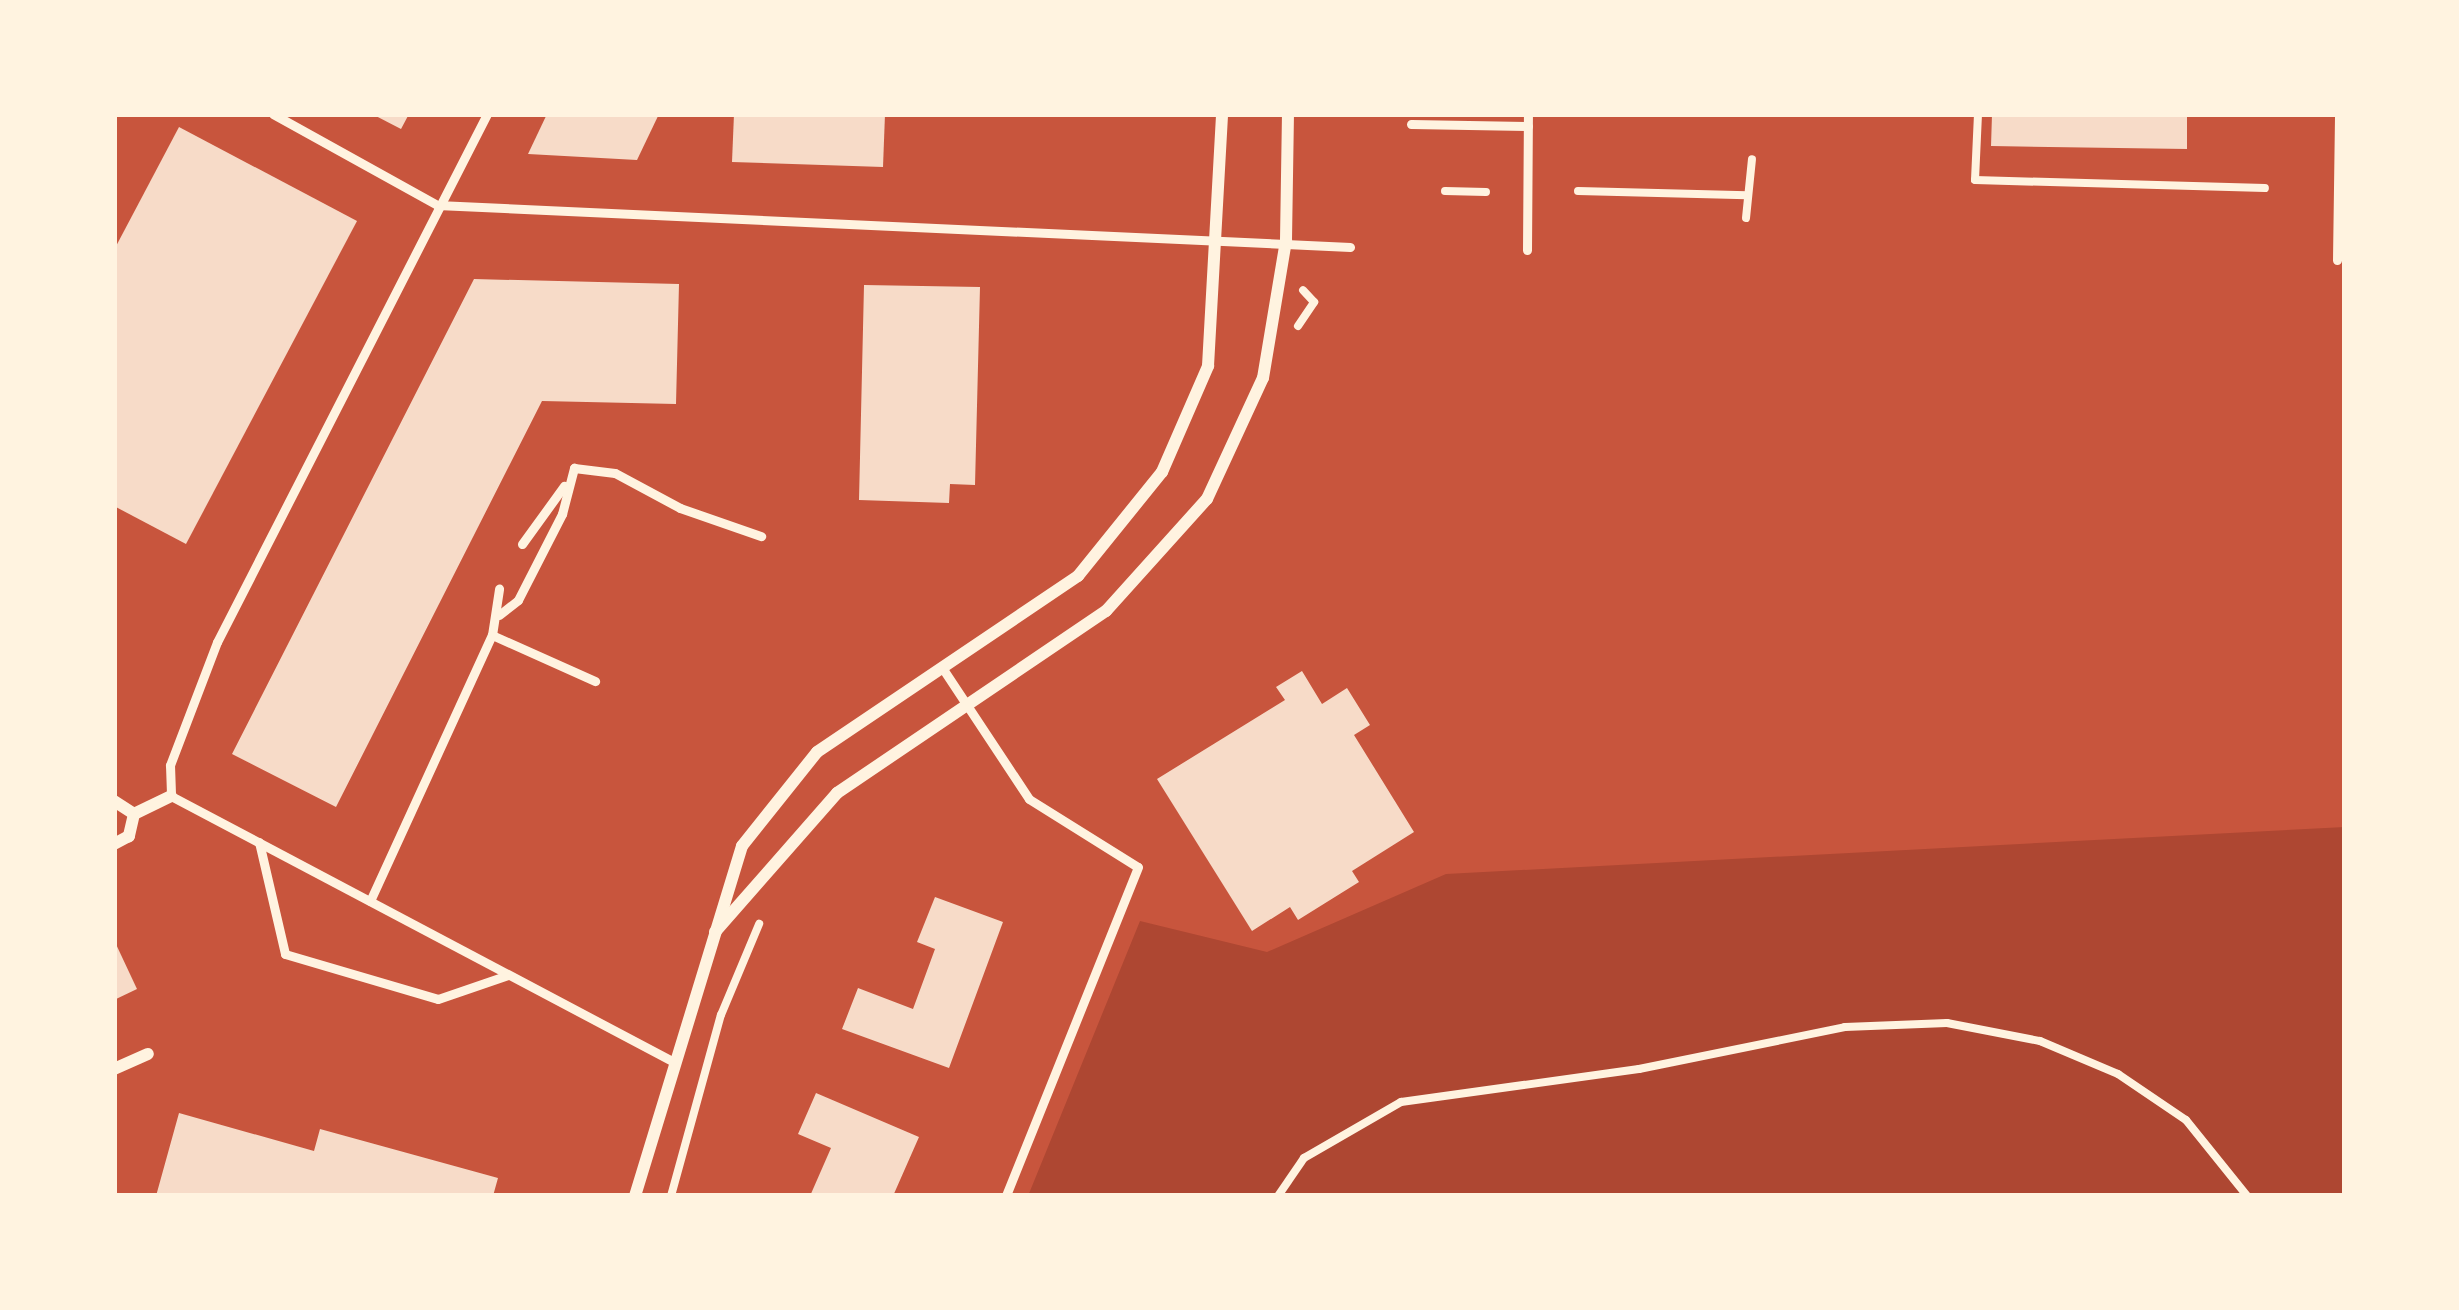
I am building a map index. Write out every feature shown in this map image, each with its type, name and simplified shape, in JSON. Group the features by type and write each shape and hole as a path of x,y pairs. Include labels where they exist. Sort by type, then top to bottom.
{"street":[{"path":"635,1196 710,937 742,846 817,752 945,672 1078,575 1162,472 1208,366 1220,235 1222,114"},
{"path":"710,937 837,794 1106,611 1207,499 1263,378 1286,240 1288,114"},
{"path":"134,814 171,796"},
{"path":"114,801 134,814"},
{"path":"114,844 129,836 134,814"},
{"path":"114,1069 148,1054"}],"lane":[{"path":"272,114 437,205 1220,235 1350,247"},
{"path":"487,114 217,642 170,764 171,796 674,1062"},
{"path":"1527,250 1528,114"},
{"path":"2337,260 2339,114"},
{"path":"1412,124 1528,127"},
{"path":"522,544 574,468 587,467 615,473 680,508 761,536"},
{"path":"499,615 518,600 562,514 564,486"},
{"path":"370,901 492,635 500,589"},
{"path":"492,635 595,681"},
{"path":"945,672 1029,799 1138,867 1006,1196"},
{"path":"259,842 285,955 438,999 508,975"}],"path":[{"path":"1978,114 1975,180 2265,188"},
{"path":"1746,218 1752,159"},
{"path":"1445,190 1486,192"},
{"path":"1578,191 1747,195"},
{"path":"1278,1196 1304,1158 1400,1102 1639,1069 1845,1027 1947,1023 2040,1041 2118,1074 2186,1120 2246,1196"}],"shaded area":[{"path":"2345,827 2345,1196 1028,1196 1140,921 1267,952 1446,874"}],"building":[{"path":"372,114 409,114 401,129"},
{"path":"547,114 659,114 637,160 528,154"},
{"path":"734,114 885,114 883,167 732,162"},
{"path":"1992,114 2187,114 2187,149 1991,146"},
{"path":"179,127 357,221 186,544 114,506 114,250"},
{"path":"474,279 679,284 676,404 542,401 336,807 232,754"},
{"path":"864,285 980,287 975,485 950,484 949,503 859,500"},
{"path":"1302,671 1322,704 1347,688 1370,725 1354,735 1414,832 1352,871 1359,882 1298,920 1290,907 1252,931 1157,779 1285,700 1276,687"},
{"path":"935,897 1003,922 949,1068 842,1029 858,988 913,1009 935,949 917,942"},
{"path":"114,940 137,989 114,1000"},
{"path":"816,1093 919,1137 893,1196 810,1196 831,1148 798,1134"},
{"path":"179,1113 314,1151 320,1129 498,1178 493,1196 156,1196"}]}
